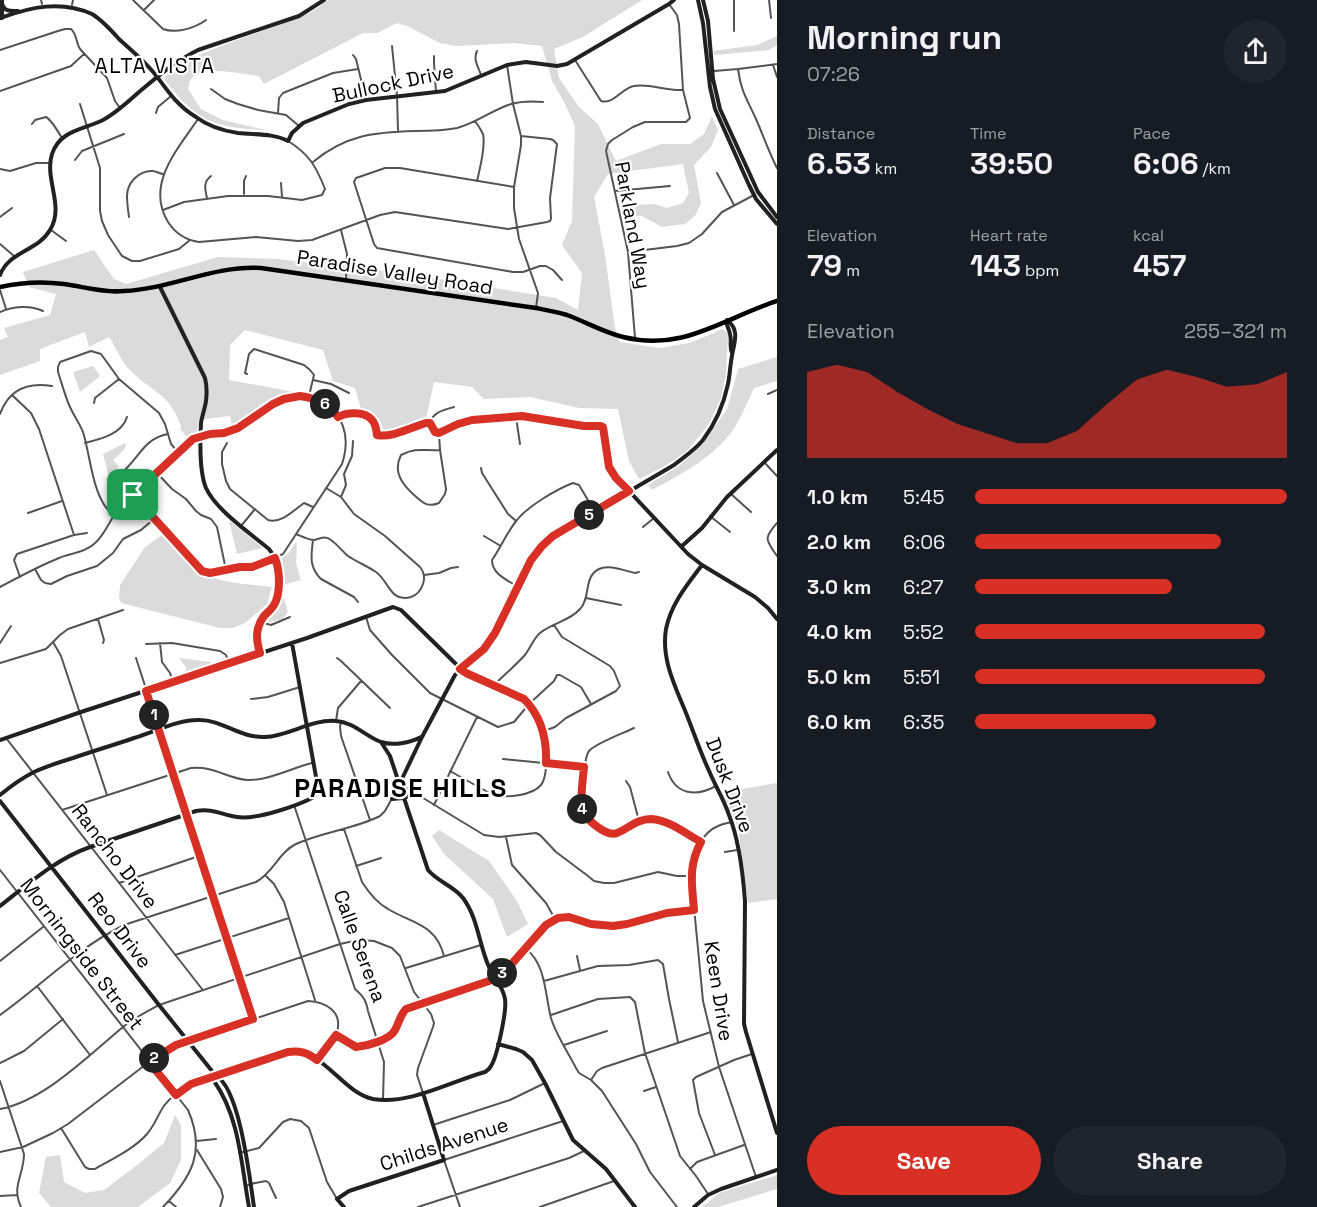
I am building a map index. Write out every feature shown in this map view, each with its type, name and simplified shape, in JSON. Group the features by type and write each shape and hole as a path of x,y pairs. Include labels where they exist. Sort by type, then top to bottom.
{"main road":[{"name":"Paradise Valley Road","path":"0,288 25,282 38,282 107,291 142,290 223,270 247,267 273,269 536,308 565,315 611,334 635,340 660,341 701,332 777,301"}],"street":[{"path":"133,0 163,29 169,31 178,31 201,24 206,20"},
{"path":"144,10 154,0"},
{"path":"0,275 6,263 39,242 51,230 56,208 50,164 54,150 62,138 73,130 100,121 120,108 179,60 198,50 299,16 324,0"},
{"name":"Bullock Drive","path":"288,141 299,126 308,120 366,100 453,88 507,64 526,62 557,66 567,64 674,0"},
{"path":"698,0 710,71 720,109 756,194 777,224"},
{"path":"703,0 708,21 710,71"},
{"path":"734,31 735,0"},
{"path":"769,0 771,18"},
{"path":"2,2 6,11 21,11"},
{"path":"2,2 1,18 41,2 72,2 98,18 157,76 184,110 224,130 274,136 288,141 300,148 313,162 325,189 322,195 305,200 244,195 184,202 163,210"},
{"name":"Parkland Way","path":"635,340 628,252 606,151 612,140 645,122 689,121 690,116 683,90 679,24 677,15 669,4"},
{"path":"0,50 71,29 84,54 107,78 120,108"},
{"path":"392,46 398,131"},
{"path":"477,51 475,61 482,75"},
{"path":"0,91 69,66 84,54"},
{"path":"353,55 366,100"},
{"path":"434,56 436,92"},
{"path":"575,60 601,101 604,102 609,102 627,88 634,86 673,91 683,90"},
{"path":"507,64 521,136 514,187 516,228 538,293 536,308"},
{"path":"710,71 775,64 777,77"},
{"path":"278,113 279,98 283,93 333,73 358,69"},
{"path":"738,69 743,93 777,168"},
{"path":"211,89 225,99 238,104 289,116 299,126"},
{"path":"156,113 158,107 171,96"},
{"path":"313,162 329,150 353,138 398,131 447,130 463,126 513,104 526,101 543,102"},
{"path":"80,104 100,168 102,221 106,233 122,256 132,261 140,261 179,249 190,240"},
{"path":"32,124 35,120 46,117 50,119 62,138"},
{"path":"198,119 166,167 160,192 163,210 173,228 190,240 206,242 259,237 303,242 389,212 508,229 550,221 550,198 557,144 550,139 521,136"},
{"path":"475,121 484,138 477,181"},
{"path":"75,160 82,151 124,134"},
{"path":"0,169 10,171 36,163 50,164"},
{"path":"514,187 392,168 378,170 354,180 376,247 513,272 523,272 542,266 549,267 562,280"},
{"path":"129,217 127,192 133,180 147,172 154,171 163,174"},
{"path":"717,173 735,206"},
{"path":"207,199 205,185 211,176"},
{"path":"244,195 246,176"},
{"path":"281,183 282,197"},
{"path":"615,191 670,186"},
{"path":"628,252 689,243 702,234 716,217 756,194"},
{"path":"756,194 777,217"},
{"path":"0,217 12,208"},
{"path":"51,230 66,241"},
{"path":"341,230 347,254 346,280"},
{"path":"0,244 14,256"},
{"path":"160,287 206,378 206,402 201,421 201,436 202,473 207,489 217,505 269,549 279,568 277,597 274,605 260,622 257,637 260,653"},
{"path":"0,288 6,309"},
{"path":"0,312 23,306 43,311"},
{"path":"0,1015 105,934 124,925 256,882 266,876 296,844 382,815 455,675 488,645 531,560 548,540 674,465 703,440 715,419 729,382 732,353 727,320"},
{"path":"247,374 244,373 249,354 255,350 304,365 313,373 309,397"},
{"path":"113,515 103,503 93,476 83,431 69,406 58,372 58,365 64,360 91,351 101,354 126,387 161,416 171,444 178,452"},
{"path":"94,403 95,398 119,379"},
{"path":"313,380 331,384 349,393"},
{"path":"0,414 5,403 20,389 38,385 52,386"},
{"path":"768,394 777,390"},
{"path":"12,395 31,413 39,429 74,536"},
{"path":"0,587 59,558 90,547 101,537 113,515 133,495 178,452 193,439 238,428 273,404 300,396 309,397 326,405 338,417 345,434 346,452 342,464 286,551 252,567 210,573 200,569 133,495"},
{"path":"439,433 435,432 430,423 431,418 436,413 454,407"},
{"path":"338,417 350,413 367,416 374,423 377,435 382,436 430,423"},
{"path":"86,443 114,432 123,425 127,417"},
{"path":"516,417 520,444"},
{"path":"439,433 472,420 516,417 601,426 604,431 609,467 616,478 702,565 755,597 776,616"},
{"path":"439,433 446,489 439,503 424,504 402,483 397,467 399,459 404,454 420,449 440,450"},
{"path":"120,474 148,443 168,434"},
{"path":"340,497 346,485 344,474 352,456 353,441"},
{"path":"227,443 222,452 225,481 230,489 268,520 279,521 304,503 313,507"},
{"path":"682,546 702,528 724,500 777,450"},
{"path":"764,462 777,476"},
{"path":"481,468 508,514 516,521"},
{"path":"156,473 186,499 196,511 212,519 217,527 226,570"},
{"path":"518,586 495,572 492,565 493,558 516,521 529,508 573,483 579,485 595,512"},
{"path":"296,534 313,540 322,537 332,540 349,556 379,574 391,592 399,597 409,597 417,593 422,586 424,575 420,567 404,551 354,514 340,497 326,488"},
{"path":"731,494 751,512"},
{"path":"28,513 63,501"},
{"path":"242,526 255,509"},
{"path":"710,516 730,532"},
{"path":"644,527 654,518"},
{"path":"35,569 40,580 51,585 67,576 91,568 109,556 123,538 141,531 154,519"},
{"path":"777,524 768,533 767,538 767,542 777,556"},
{"path":"20,577 14,560 17,554 87,533"},
{"path":"484,536 500,546"},
{"path":"313,540 311,561 313,570 321,579 354,597 358,602"},
{"name":"Dusk Drive","path":"702,565 673,608 666,629 665,652 670,674 704,760 732,822 745,901 744,1024 777,1132"},
{"path":"424,575 458,567"},
{"path":"494,685 526,654 536,637 576,613 583,606 589,579 598,569 606,567 639,572"},
{"path":"586,598 621,605"},
{"path":"0,740 292,643 389,607 395,607 401,610 460,669 524,699 536,714 543,732 547,748 545,777 537,789 528,793 493,795 450,771"},
{"path":"0,662 39,652 46,649 64,630 123,610"},
{"path":"260,622 271,625 290,617"},
{"path":"366,617 370,630 430,693 498,727 514,723 529,704 560,675 581,687 591,704"},
{"path":"98,618 103,643"},
{"path":"543,732 620,687 610,666 562,637 554,625"},
{"path":"0,644 11,626"},
{"path":"53,642 60,652 108,795"},
{"path":"160,642 162,662 173,682"},
{"path":"146,644 172,643 220,651 226,655 229,664"},
{"path":"0,906 52,866 73,853 90,847 199,811 209,810 237,818 254,818 312,798 318,788 292,643"},
{"path":"136,658 253,1019"},
{"path":"337,658 390,708"},
{"path":"336,720 338,708 362,680"},
{"path":"251,699 268,697 300,687"},
{"path":"434,806 477,717"},
{"path":"0,795 24,777 44,767 185,721 210,721 245,735 263,737 281,735 325,721 336,720 355,726 381,742 389,744 415,741 422,737"},
{"path":"341,722 341,736 370,820"},
{"path":"634,728 590,749 587,754 582,807 585,815 600,830 609,834 618,833 639,821 651,819 662,822 701,842 709,832 732,822"},
{"name":"Rancho Drive","path":"6,738 202,990"},
{"path":"61,1128 84,1165 89,1169 95,1169 134,1145 150,1131 161,1109 170,1099 191,1084 288,1052 303,1052 357,1091 371,1098 383,1100 399,1100 423,1093 487,1071 493,1064 504,1021 506,1005 504,993 489,966 470,910 461,895 428,870 390,756 381,742"},
{"path":"503,759 584,767"},
{"path":"62,810 191,768 205,768 239,779 250,780 314,763"},
{"path":"395,772 406,771"},
{"path":"669,772 675,784 685,791 701,792 716,786"},
{"path":"626,782 630,787 639,821"},
{"path":"400,784 484,836 506,837 531,832 537,834 556,852 594,880 614,883 658,872 691,876"},
{"path":"392,799 404,799 414,793"},
{"name":"Reo Drive","path":"0,801 187,1041 220,1078 236,1110 246,1152 254,1207"},
{"name":"Calle Serena","path":"294,805 356,989 366,1002 384,1062 383,1100"},
{"path":"344,829 363,885 375,900 389,910 430,931 439,942 444,956"},
{"path":"506,837 512,865 546,903 555,919"},
{"name":"Keen Drive","path":"701,842 692,864 691,876 701,986 719,1067 756,1177"},
{"path":"725,852 738,849"},
{"path":"119,883 200,855"},
{"path":"356,866 381,858"},
{"name":"Morningside Street","path":"0,870 188,1110 196,1129 197,1150 184,1184 163,1207"},
{"path":"266,876 274,884 284,902 315,1002"},
{"path":"336,1035 356,1047 389,1037 394,1033 408,1007 477,986 496,976 508,968 546,925 555,919 569,917 591,924 613,926 667,913 694,910"},
{"path":"176,955 289,918"},
{"path":"0,961 43,927"},
{"path":"0,1109 28,1099 48,1088 122,1028 159,1005 340,944 364,940 384,944 398,952 414,992 431,1014 434,1023 417,1075 460,1207"},
{"path":"406,968 482,944"},
{"path":"526,949 536,961 544,981 551,1015 579,1073 591,1080 602,1091 636,1144 650,1172 677,1207"},
{"path":"576,956 580,970"},
{"path":"544,981 598,966 658,960 664,966 678,1042"},
{"path":"37,986 90,1055"},
{"path":"551,1015 598,999 630,997 635,1002 645,1053 680,1156 708,1195"},
{"path":"0,1152 23,1147 61,1128 149,1062 176,1045 308,1001 324,1004 334,1012 338,1023 336,1035 317,1060"},
{"path":"0,1063 24,1051 63,1020"},
{"path":"564,1045 607,1031"},
{"path":"591,1080 602,1068 711,1032"},
{"path":"498,1044 527,1055 545,1083 573,1140 606,1169 635,1207"},
{"path":"715,1155 699,1113 693,1080 734,1060 753,1054"},
{"name":"Reo Drive","path":"216,1076 214,1081 232,1115 249,1207"},
{"path":"0,1081 23,1147 24,1160 17,1195 21,1207"},
{"path":"433,1125 510,1100 545,1083"},
{"path":"644,1091 657,1087"},
{"path":"239,1153 259,1148 283,1122 290,1119 305,1123 309,1128 327,1182 344,1207"},
{"name":"Childs Avenue","path":"337,1199 349,1191 563,1121"},
{"path":"196,1141 216,1139"},
{"path":"690,1169 697,1162 746,1144"},
{"path":"197,1150 221,1189 223,1200 220,1207"},
{"path":"418,1207 584,1151"},
{"path":"694,1207 708,1195 721,1189 777,1170"},
{"path":"245,1187 266,1181 276,1198"},
{"path":"540,1207 615,1181"},
{"path":"0,1196 17,1195"},
{"path":"169,1201 176,1207"}],"shaded area":[{"path":"328,0 642,0 583,37 554,49 559,78 579,107 598,124 616,161 661,144 690,144 704,134 712,116 718,130 711,147 694,165 701,203 695,216 685,224 662,227 642,216 625,216 621,206 654,204 667,208 683,203 689,193 683,164 608,174 594,197 615,328 620,342 659,348 689,343 721,329 728,334 726,374 721,398 709,424 686,452 639,479 629,461 618,409 579,408 530,397 484,399 472,387 434,382 426,419 385,433 379,419 361,409 355,388 333,381 323,350 245,330 230,345 229,380 294,392 265,402 232,426 230,416 199,420 197,431 189,439 180,429 181,426 171,406 127,367 109,337 89,347 85,332 40,349 40,361 0,375 0,340 8,337 4,328 50,315 56,294 29,287 23,272 94,250 114,279 126,284 218,257 278,259 402,273 556,298 578,310 582,273 562,245 572,221 575,126 552,81 542,46 513,43 457,46 440,43 397,23 377,33 363,33 264,84 259,76 223,71 196,74 191,79 188,89 201,109 223,120 266,130 233,127 208,120 186,104 164,79 188,60 312,12"},
{"path":"777,36 777,45 769,50 714,55 713,51 757,45"},
{"path":"777,357 777,381 754,388 738,422 727,438 698,463 652,490 648,485 680,465 702,445 727,409 738,369"},
{"path":"93,366 99,377 80,392 73,372"},
{"path":"125,443 124,450 113,460 119,467 113,471 112,475 121,491 117,496 111,485 103,454"},
{"path":"229,520 263,548 237,554"},
{"path":"165,533 191,564 208,575 235,583 272,587 267,604 245,623 233,628 220,628 121,603 120,585 145,547"},
{"path":"296,542 296,563 301,580 286,584 281,588 280,560 289,553"},
{"path":"283,596 288,612 283,619 269,622 268,618"},
{"path":"179,658 219,663 185,675 186,667"},
{"path":"777,783 777,899 748,903 738,828 722,792"},
{"path":"439,830 489,861 517,901 528,924 507,937 493,899 444,854 432,836"},
{"path":"175,1115 181,1125 181,1160 170,1183 138,1207 51,1207 39,1193 46,1157 60,1155 64,1182 85,1193 104,1190 164,1143"},
{"path":"777,1175 777,1189 718,1207 702,1207 719,1193"}],"district":[{"name":"ALTA VISTA","path":"155,65"},
{"name":"PARADISE HILLS","path":"401,788"}],"route":[{"path":"290,397 309,397 330,408 338,417 350,413 365,415 374,423 377,435 382,436 426,423 430,423 435,432 439,433 472,420 522,416 591,427 601,426 604,429 609,467 629,491 553,536 538,550 488,645 460,669 524,699 529,704 536,714 545,739 546,763 584,767 582,807 585,815 602,831 615,834 636,822 647,819 667,823 701,842 692,864 694,910 674,911 613,926 591,924 569,917 558,918 546,925 508,968 489,981 408,1007 401,1014 395,1031 389,1037 356,1047 336,1035 317,1060 303,1052 288,1052 191,1084 176,1095 149,1062 176,1045 253,1019 146,691 260,653 257,643 258,629 260,622 274,605 277,597 279,568 275,558 252,567 240,567 215,573 202,571 133,495 193,439 238,428 273,404 290,397"}]}
